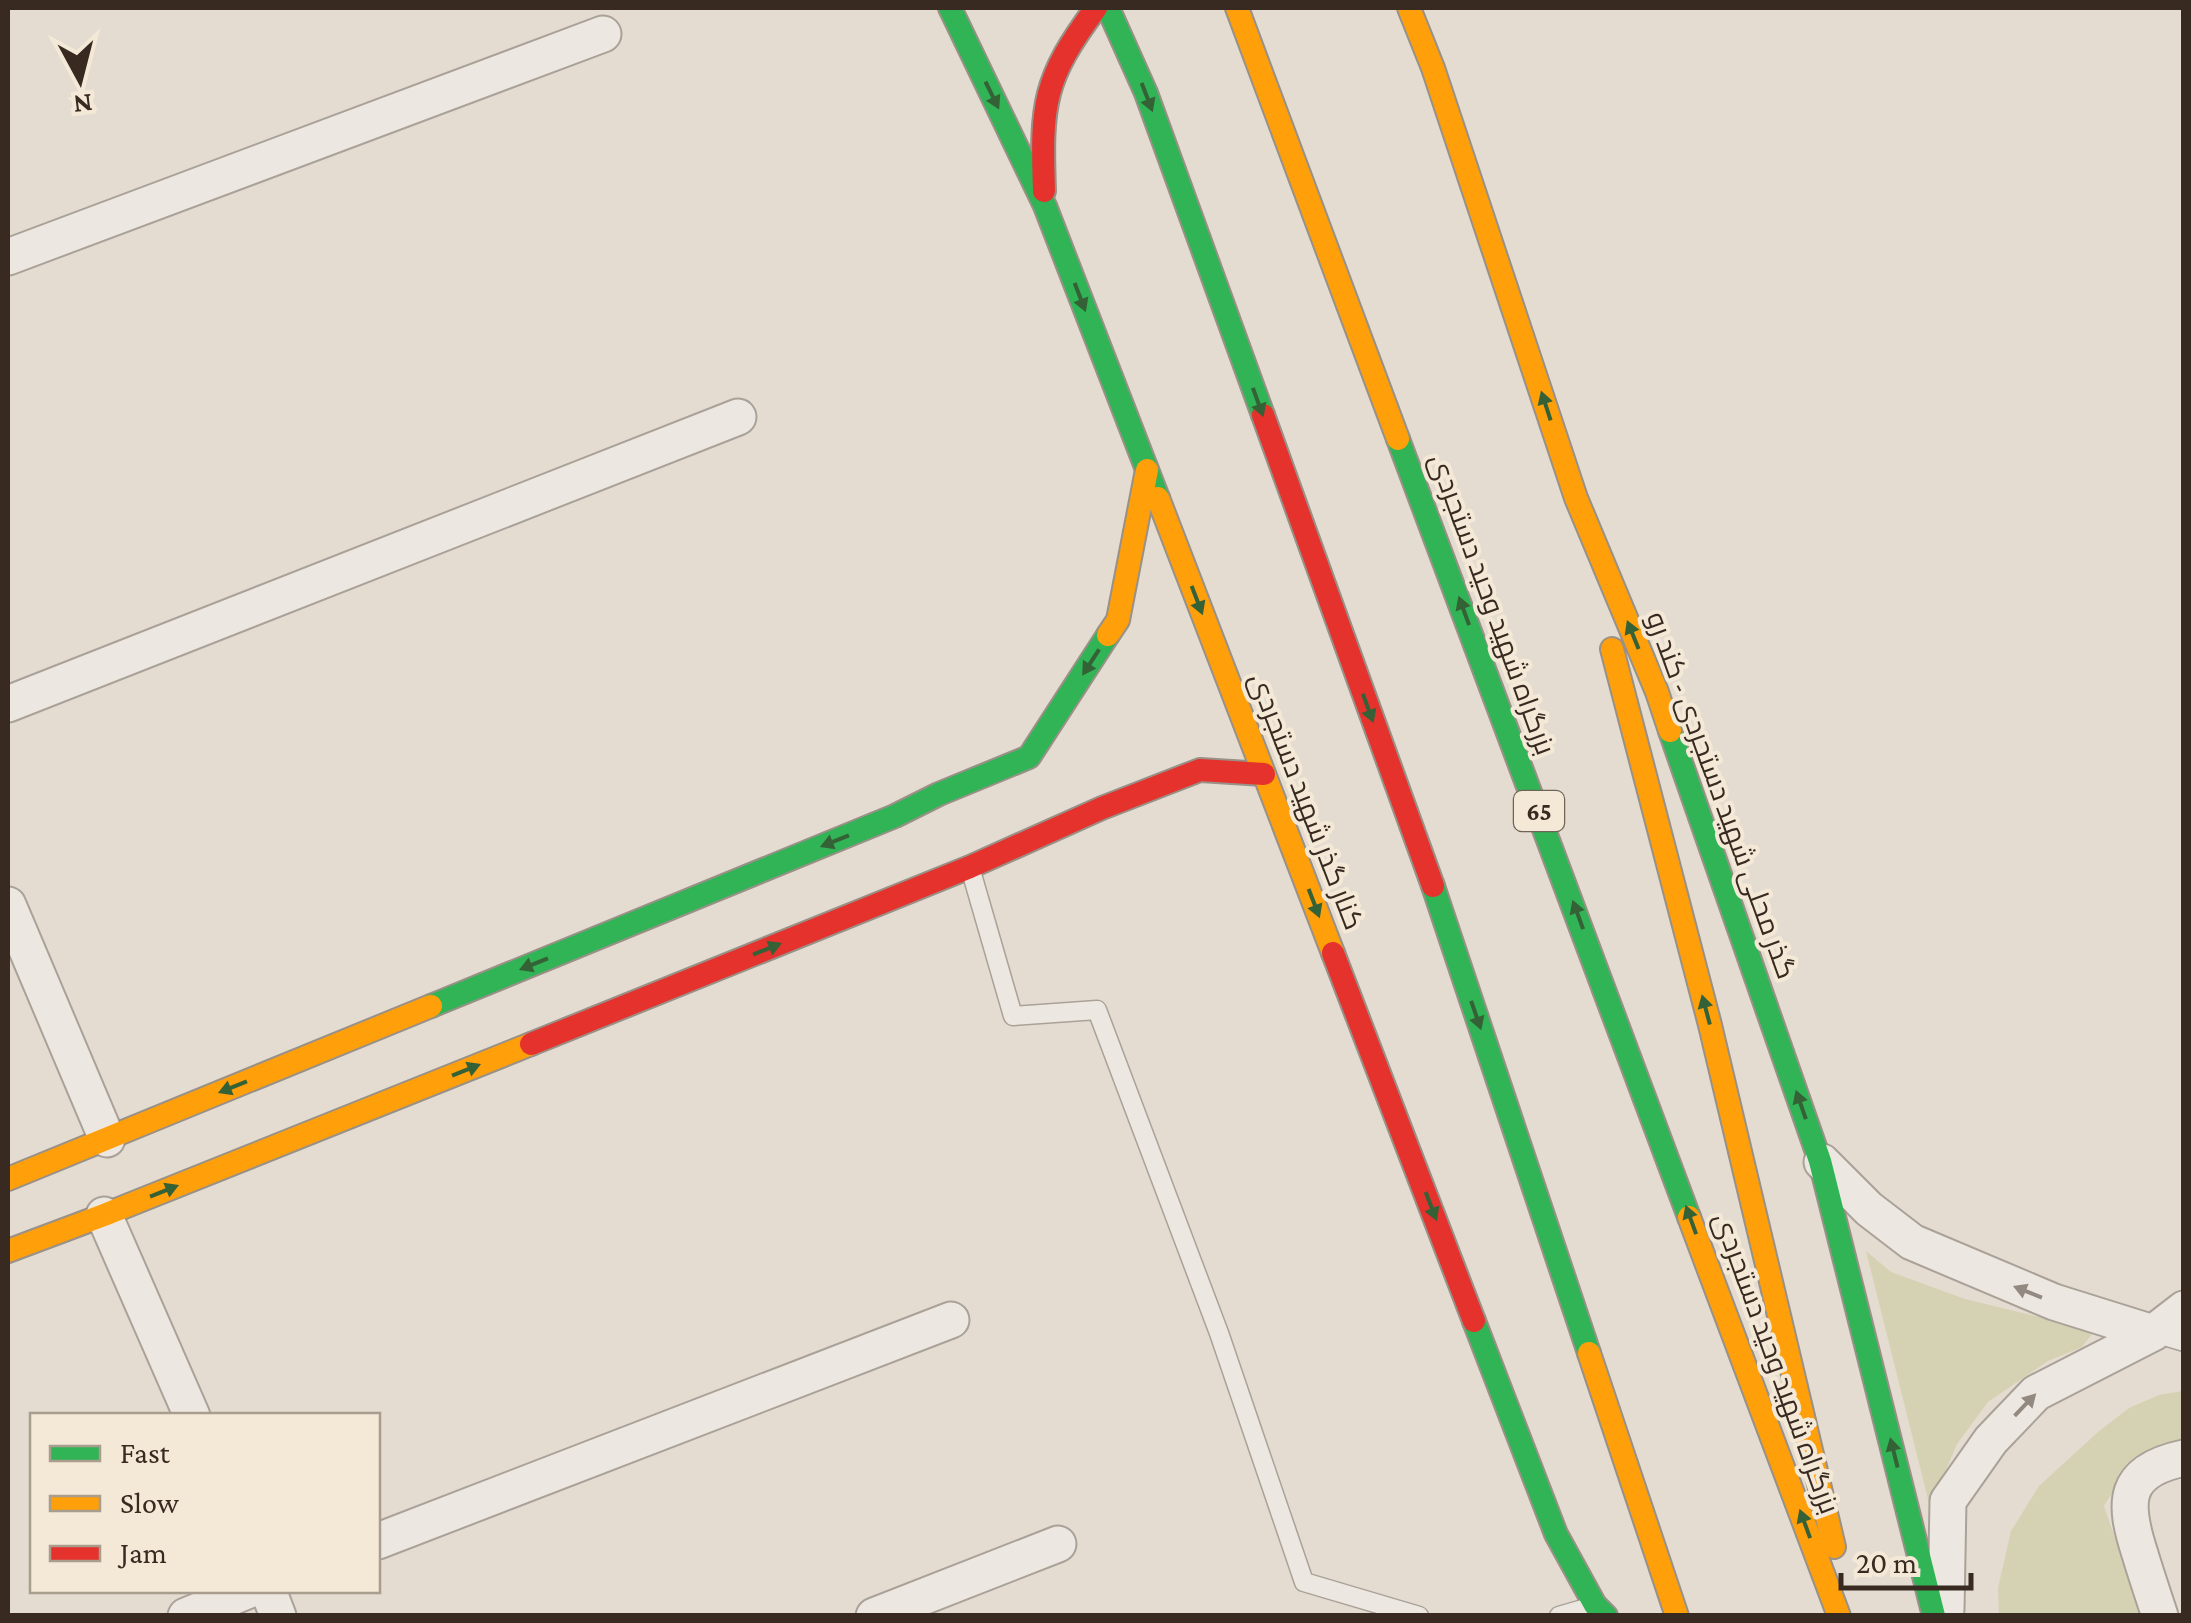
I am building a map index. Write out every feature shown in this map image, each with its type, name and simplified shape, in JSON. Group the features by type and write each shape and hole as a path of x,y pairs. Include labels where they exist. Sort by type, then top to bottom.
{"main road":[{"name":"کنار گذر شهید دستجردی","path":"950,8 1045,206 1556,1534 1601,1610"},
{"path":"1045,206 1042,132 1050,83 1066,49 1096,8"},
{"path":"1108,8 1146,93 1440,905 1678,1616"},
{"name":"بزرگراه شهید وحید دستجردی","path":"1237,8 1839,1616"},
{"name":"گذر محلی شهید دستجردی - کند رو","path":"1399,13 1433,68 1576,498 1656,692 1820,1160 1934,1616"},
{"path":"8,1179 895,816 943,804 1028,757 1118,620 1147,470"},
{"path":"1576,498 1623,698 1710,1025 1850,1616"},
{"path":"8,1250 104,1215 966,858 1200,770 1264,774"}],"street":[{"path":"8,258 602,34"},
{"path":"8,704 738,417"},
{"path":"8,906 106,1138"},
{"path":"1820,1160 1868,1210 1912,1242 2054,1302 2168,1338"},
{"path":"104,1215 191,1413"},
{"path":"1946,1616 1948,1501 1991,1440 2036,1393 2168,1338 2184,1309"},
{"path":"380,1540 951,1320"},
{"path":"2160,1616 2129,1521 2130,1495 2142,1475 2163,1462 2184,1458"},
{"path":"874,1616 1058,1544"},
{"path":"186,1616 241,1593"}],"lane":[{"path":"966,858 1013,1016 1097,1010 1219,1333 1304,1582 1419,1616"},
{"path":"1559,1616 1601,1610"}],"shaded area":[{"path":"1866,1251 1891,1272 1965,1299 2077,1326 2092,1334 2082,1347 2048,1361 1988,1402 1957,1444 1930,1507"},
{"path":"2183,1391 2183,1441 2122,1477 2104,1506 2141,1615 1999,1616 1998,1588 2011,1531 2039,1486 2129,1408 2159,1395"}],"traffic: fast":[{"path":"950,8 1045,206 1158,498"},
{"path":"1108,8 1146,93 1263,415"},
{"path":"1398,439 1689,1217"},
{"path":"431,1006 1029,757 1108,635"},
{"path":"1670,731 1820,1161 1934,1616"},
{"path":"1433,886 1589,1353"},
{"path":"1474,1321 1556,1534 1595,1605 1606,1616"}],"traffic: slow":[{"path":"1237,8 1398,439"},
{"path":"1409,8 1433,68 1576,498 1670,731"},
{"path":"1108,635 1118,620 1147,470"},
{"path":"1158,498 1333,953"},
{"path":"1612,649 1710,1025 1834,1547"},
{"path":"8,1179 431,1006"},
{"path":"8,1251 531,1044"},
{"path":"1689,1217 1839,1616"},
{"path":"1589,1353 1677,1616"}],"traffic: jam":[{"path":"1044,191 1043,136 1049,94 1065,54 1096,8"},
{"path":"1263,415 1433,886"},
{"path":"531,1044 1200,770 1264,774"},
{"path":"1333,953 1474,1321"}]}
